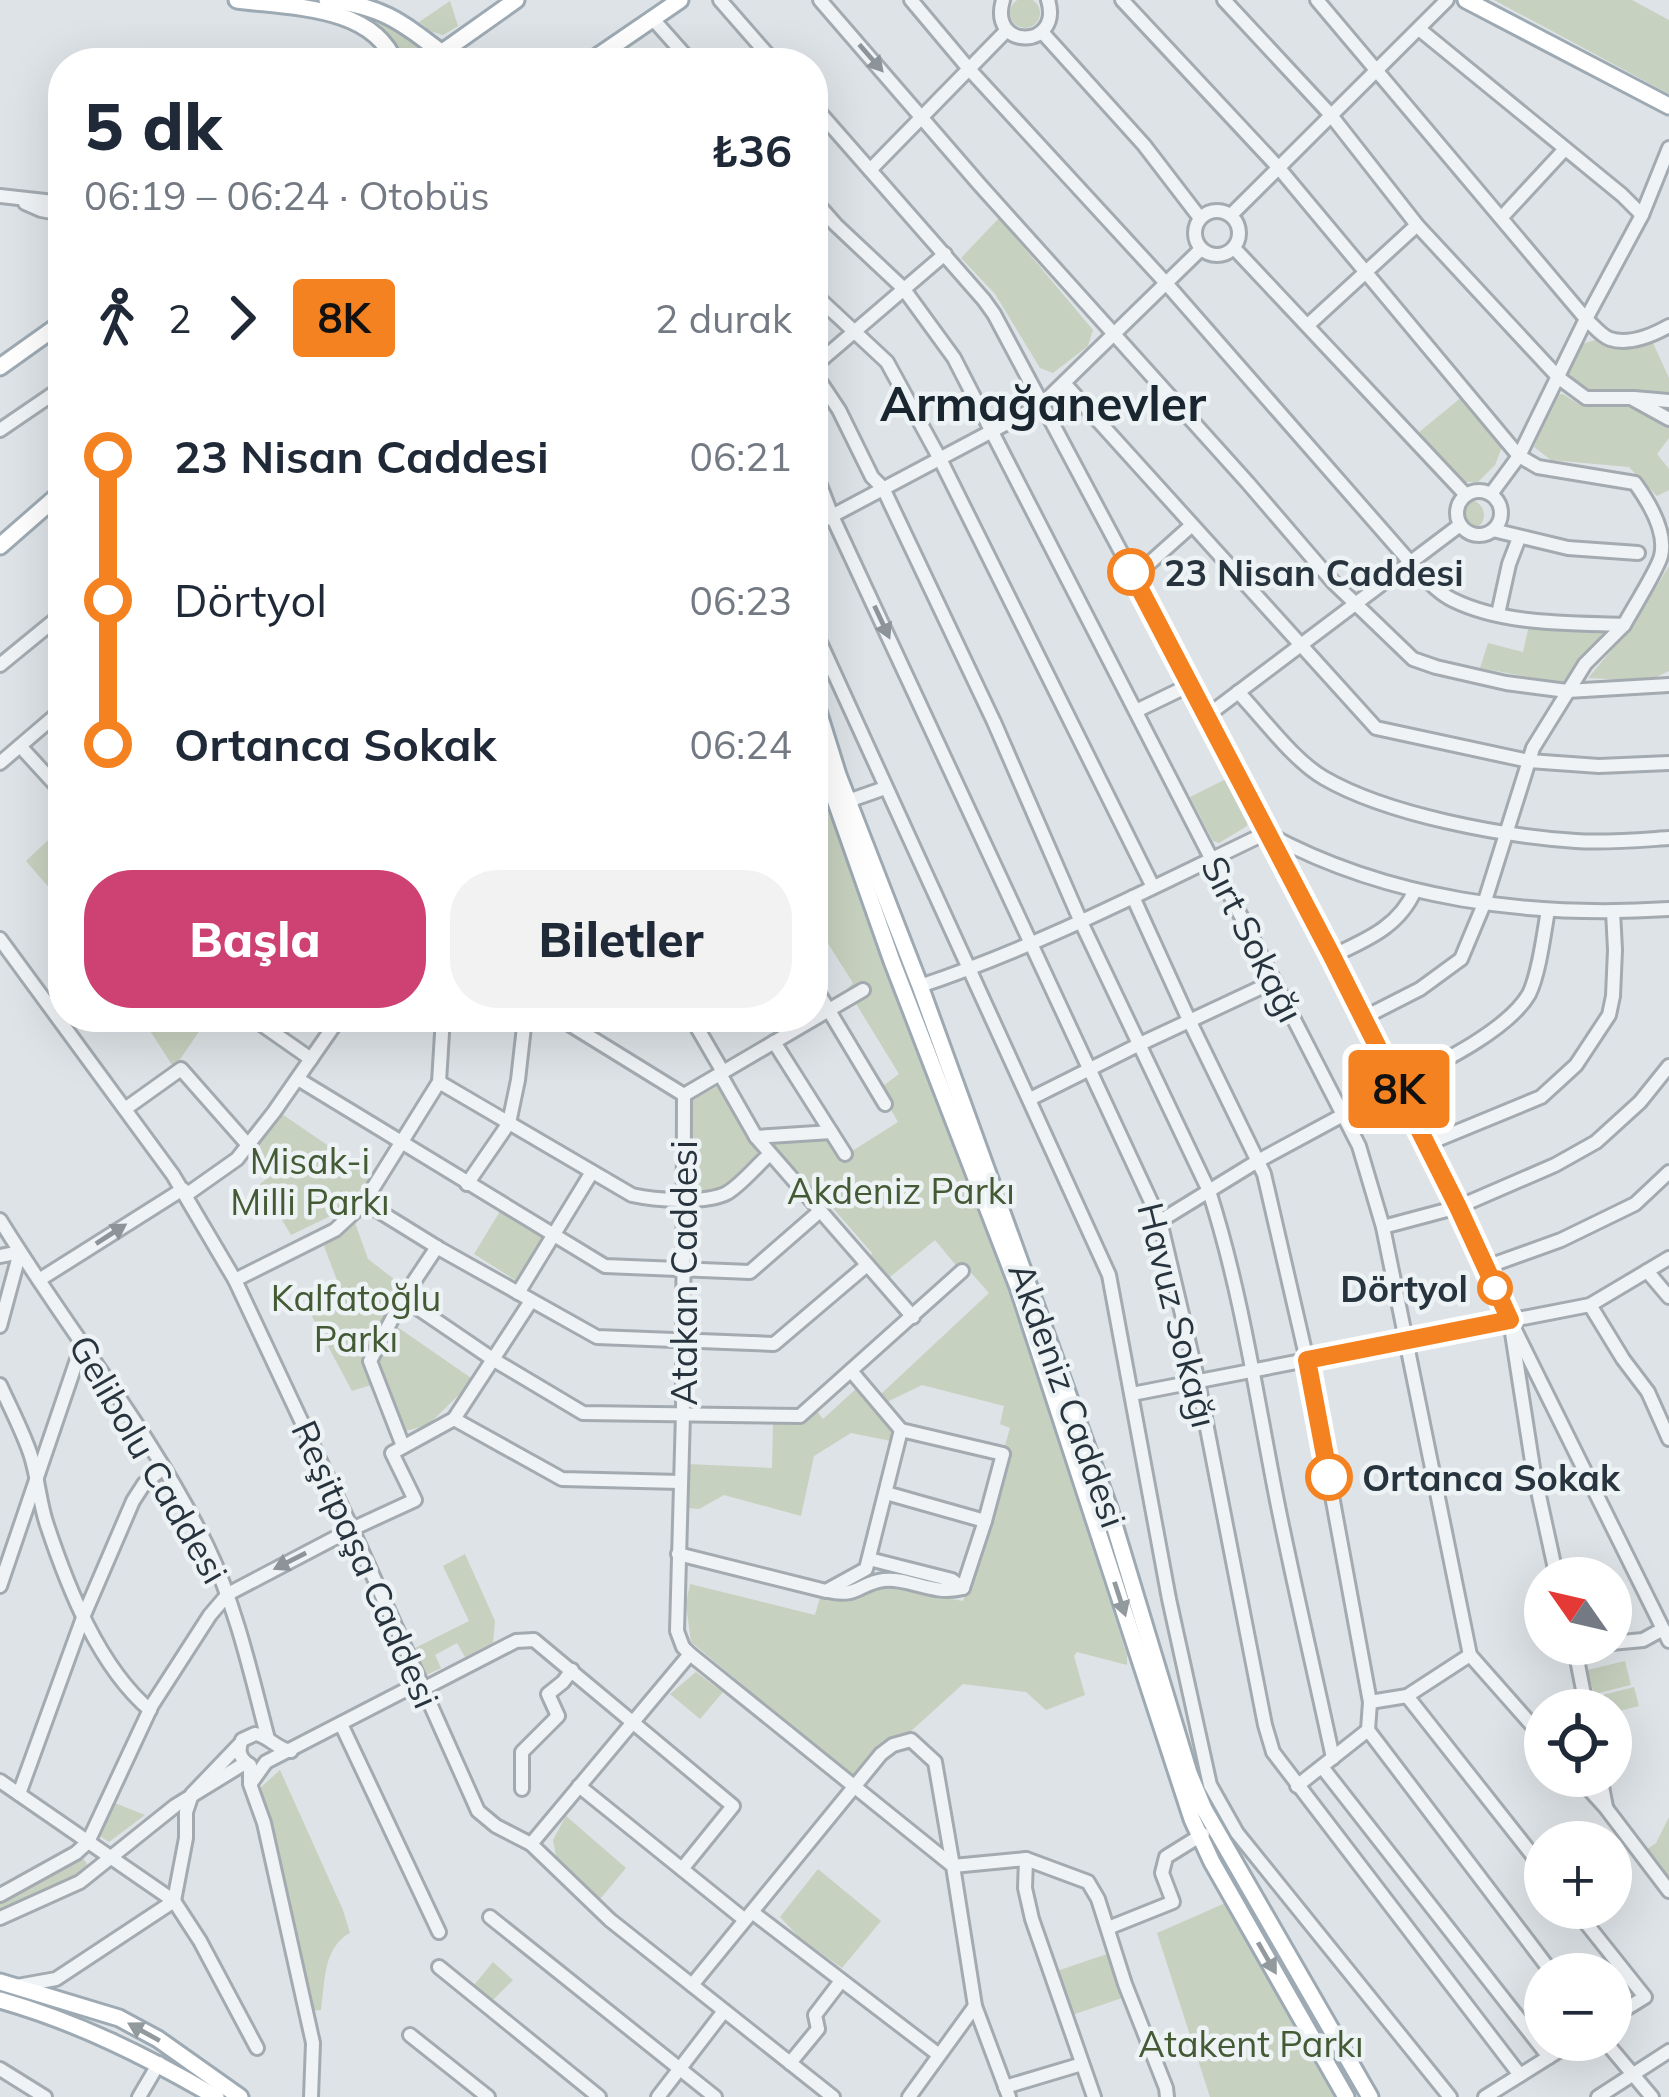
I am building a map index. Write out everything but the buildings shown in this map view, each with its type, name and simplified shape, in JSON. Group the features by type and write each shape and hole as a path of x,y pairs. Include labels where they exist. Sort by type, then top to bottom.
{"main road":[{"path":"238,0 336,15 376,34 388,48"},
{"path":"327,0 364,3 396,19 424,48"},
{"path":"457,48 516,0"},
{"path":"620,48 680,0"},
{"path":"1466,0 1669,106"},
{"path":"0,367 48,333"},
{"path":"0,546 48,504"},
{"name":"Akdeniz Caddesi","path":"828,739 1109,1508 1212,1862 1346,2097"},
{"name":"Akdeniz Caddesi","path":"828,780 892,961 1018,1287 1172,1762 1207,1832 1235,1863 1370,2097"},
{"path":"7,1984 119,2018 175,2050 218,2093"},
{"path":"0,2000 87,2030 218,2093 240,2097"}],"street":[{"path":"720,0 763,48"},
{"path":"820,0 1354,604 1413,659 1567,691 1669,686"},
{"path":"911,0 1438,590 1454,600 1516,619 1624,626"},
{"path":"1003,0 1000,16 1007,30 1023,38 1042,32 1050,19 1048,0"},
{"path":"1122,0 1278,167 1519,456 1538,467 1635,483 1650,503 1659,535 1662,555 1624,626 1585,664 1533,748 1484,904 1461,959 1420,989 1363,1018"},
{"path":"1224,0 1330,114 1418,225 1558,377 1586,398 1669,400"},
{"path":"1317,0 1606,338 1652,336 1669,326"},
{"path":"1231,215 1448,0"},
{"path":"652,18 679,48"},
{"path":"1419,29 1642,215"},
{"path":"870,170 1007,30"},
{"path":"1042,32 1201,218"},
{"path":"828,122 984,300 1192,684 1667,1629 1632,1641"},
{"path":"1502,217 1564,148"},
{"path":"1491,494 1519,456 1642,215 1669,148"},
{"path":"6,196 48,200"},
{"path":"6,196 48,211"},
{"path":"1218,211 1231,215 1240,235 1234,248 1214,256 1201,249 1195,237 1201,218 1218,211"},
{"name":"Sırt Sokağı","path":"828,216 903,288 954,358 1359,1146 1383,1227 1470,1655 1524,1716"},
{"path":"1308,325 1418,225"},
{"path":"1234,248 1466,495"},
{"path":"828,518 1042,405 1201,249"},
{"path":"828,355 945,254"},
{"path":"828,307 887,362 1153,887"},
{"path":"1064,383 1376,728 1529,761 1598,766 1669,763"},
{"path":"828,393 872,477 883,488 1209,1191 1253,1371 1328,1762 1524,2024"},
{"path":"0,430 48,397"},
{"path":"1631,398 1669,419"},
{"path":"1476,490 1491,494 1502,509 1501,517 1493,530 1473,534 1460,525 1457,508 1476,490"},
{"name":"Havuz Sokağı","path":"828,505 1160,1221 1198,1382 1273,1752 1520,2075"},
{"path":"1134,577 1192,525"},
{"path":"1208,715 1460,525"},
{"path":"1493,530 1568,548 1638,554"},
{"path":"1498,614 1520,538"},
{"path":"0,665 48,626"},
{"path":"828,660 1108,1274 1169,1599 1210,1785 1237,1833 1450,2097"},
{"path":"1136,711 1192,684"},
{"path":"1238,692 1320,776 1427,817 1579,842 1669,838"},
{"path":"10,754 48,722"},
{"path":"0,743 48,783"},
{"path":"848,800 886,788"},
{"path":"920,986 1081,922 1266,833"},
{"path":"1266,833 1312,858 1415,890 1484,904 1548,910 1669,910"},
{"path":"1332,956 1380,933 1399,917 1415,890"},
{"path":"1133,897 1264,1174 1307,1360 1370,1702 1368,1730 1537,1953"},
{"path":"1396,1084 1460,1053 1529,993 1548,910"},
{"path":"1426,1144 1541,1097 1576,1065 1609,1015 1613,911"},
{"name":"Reşitpaşa Caddesi","path":"0,939 48,994"},
{"path":"1030,1100 1275,981"},
{"name":"Atakan Caddesi","path":"828,1010 863,990"},
{"path":"828,1010 885,1104"},
{"name":"Reşitpaşa Caddesi","path":"75,1032 184,1192 235,1280 478,1811 531,1844 610,1920 833,2097"},
{"path":"272,1032 311,1059"},
{"path":"40,1280 237,1159 330,1032"},
{"path":"235,1280 335,1230 364,1202 439,1082 442,1032"},
{"path":"467,1184 508,1123 523,1032"},
{"path":"584,1032 684,1095"},
{"path":"699,1032 756,1137 913,1317"},
{"name":"Atakan Caddesi","path":"690,1654 676,1631 683,1413 684,1095 791,1032"},
{"path":"774,1042 845,1154"},
{"path":"1383,1227 1458,1207 1555,1166 1596,1142 1640,1102 1669,1066"},
{"path":"125,1109 181,1070 248,1145"},
{"path":"298,1079 605,1266 751,1272 820,1210"},
{"path":"439,1082 632,1195 684,1200 725,1194 770,1154"},
{"path":"1160,1221 1343,1115"},
{"path":"756,1137 831,1132"},
{"path":"0,1895 88,1842 150,1710 228,1594 415,1499 392,1454 454,1419 494,1360 553,1236 592,1172"},
{"path":"1486,1267 1561,1240 1635,1204 1669,1172"},
{"path":"364,1202 597,1337 774,1345 867,1265"},
{"name":"Gelibolu Caddesi","path":"0,1220 163,1468 228,1594 272,1752 256,1764 250,1784 264,1823 314,2043 311,2097"},
{"path":"404,1446 370,1360 437,1247"},
{"path":"0,1256 20,1252 0,1326"},
{"path":"1132,1394 1590,1305 1669,1258"},
{"path":"1647,1270 1669,1297"},
{"path":"403,1298 584,1413 800,1416 962,1271"},
{"path":"1590,1305 1648,1392 1669,1439"},
{"path":"1510,1320 1552,1557"},
{"path":"2,1576 83,1342"},
{"path":"852,1372 901,1430 1003,1454 963,1588"},
{"path":"0,1385 31,1455 46,1523 84,1615 123,1683 150,1710"},
{"path":"454,1419 562,1479 680,1482"},
{"path":"826,1591 868,1564 901,1430"},
{"path":"19,1794 84,1615 133,1502 144,1484 163,1468"},
{"path":"886,1492 985,1521"},
{"path":"678,1554 845,1595 885,1580 948,1592 963,1588"},
{"path":"868,1564 952,1580 963,1588"},
{"path":"191,1794 522,1639 534,1640 733,1806 682,1869"},
{"path":"531,1844 690,1654 953,1866 1026,1859 1088,1882 1167,2097"},
{"path":"1370,1702 1407,1696 1470,1655"},
{"path":"522,1789 522,1752 558,1716 548,1694 572,1670"},
{"path":"1407,1696 1524,1844"},
{"path":"0,1918 80,1882 111,1858 191,1794 262,1715"},
{"path":"341,1724 439,1931"},
{"path":"1297,1786 1368,1730"},
{"path":"241,1742 254,1733 291,1751"},
{"path":"692,1985 881,1754 911,1740 935,1762 975,2006 1007,2092 1082,2064"},
{"path":"241,1742 240,1754 256,1764"},
{"path":"0,1781 174,1901 257,2048"},
{"path":"579,1786 682,1869 939,2055"},
{"path":"7,1984 56,1979 174,1901 191,1794"},
{"path":"1596,1797 1669,1891"},
{"path":"1604,1797 1606,1808"},
{"path":"566,1801 548,1836 550,1852 568,1880"},
{"path":"1108,1928 1173,1902 1162,1873 1166,1857 1207,1832"},
{"path":"1235,1863 1253,1852"},
{"path":"1026,1859 1025,1888 1032,1918 1094,2097"},
{"path":"490,1916 715,2097"},
{"path":"1591,1929 1610,1953"},
{"path":"439,1967 599,2097"},
{"path":"790,2063 818,2029 815,2015 841,1981"},
{"path":"1632,1981 1645,1997 1632,2005"},
{"path":"909,2097 975,2006"},
{"path":"658,2097 724,2011"},
{"path":"410,2035 488,2097"},
{"path":"1598,2097 1669,2051"},
{"path":"1485,2097 1543,2061"},
{"path":"1623,2061 1652,2097"},
{"path":"139,2097 158,2063"},
{"path":"0,2069 45,2097"}],"green space":[{"path":"1019,-1 1031,-1 1039,7 1039,19 1031,27 1019,27 1011,19 1011,7"},
{"path":"1494,0 1632,0 1669,20 1669,94"},
{"path":"450,1 458,26 443,35 419,22"},
{"path":"368,11 424,45 395,48 359,13"},
{"path":"999,218 1093,330 1088,346 1053,373 1040,368 995,294 961,258"},
{"path":"1598,339 1627,346 1653,343 1669,378 1669,395 1589,395 1564,377 1579,345"},
{"path":"1563,394 1580,405 1633,406 1669,426 1669,438 1657,454 1669,469 1669,490 1657,496 1629,467 1551,460 1534,447 1556,395"},
{"path":"1463,396 1502,447 1495,465 1478,482 1452,482 1412,438"},
{"path":"1469,500 1484,515 1469,530 1454,515"},
{"path":"1669,566 1669,671 1648,681 1588,678 1632,626"},
{"path":"1529,625 1607,628 1567,684 1480,668 1488,643 1523,652"},
{"path":"1228,778 1249,819 1247,826 1219,843 1213,841 1190,797"},
{"name":"Akdeniz Parkı","path":"828,787 892,975 997,1254 1127,1665 1077,1652 1074,1656 1085,1695 1046,1710 1026,1692 963,1684 910,1732 878,1745 853,1776 691,1642 686,1604 690,1584 815,1615 821,1594 849,1600 882,1586 963,1601 1002,1481 1010,1428 1000,1424 1004,1406 922,1385 887,1402 881,1394 989,1293 965,1266 959,1269 935,1240 884,1282 867,1263 872,1253 831,1206 820,1207 763,1141 828,1139 841,1158 898,1122 879,1089 899,1074 847,989 853,983 828,944"},
{"path":"48,840 48,886 26,861"},
{"path":"151,1032 199,1032 174,1068"},
{"path":"720,1085 759,1155 722,1189 690,1195 692,1100"},
{"name":"Misak-i Milli Parkı","path":"282,1114 371,1175 347,1208 291,1235 260,1184 269,1177 252,1150"},
{"path":"502,1208 548,1236 520,1283 474,1254"},
{"name":"Kalfatoğlu Parkı","path":"354,1220 368,1259 403,1286 404,1306 393,1324 474,1380 428,1425 398,1433 371,1385 352,1391 308,1309 338,1283 324,1246"},
{"path":"857,1388 893,1430 891,1441 851,1433 814,1456 801,1516 724,1495 699,1509 688,1508 688,1464 772,1468 773,1423 799,1424 816,1410 823,1419"},
{"path":"465,1554 495,1621 493,1643 465,1657 457,1643 435,1655 441,1668 424,1676 409,1651 469,1621 443,1566"},
{"path":"1626,1665 1631,1685 1593,1689 1587,1670"},
{"path":"696,1672 723,1692 700,1719 670,1694"},
{"path":"1634,1687 1639,1706 1632,1708 1632,1689 1626,1689"},
{"path":"280,1770 350,1933 330,1956 321,2010 309,2011 280,1859 258,1790"},
{"path":"115,1803 145,1815 109,1842 98,1835"},
{"path":"566,1816 626,1868 600,1899 556,1856 553,1840"},
{"path":"1669,1817 1669,1880 1646,1850 1656,1843"},
{"path":"80,1854 87,1864 80,1877 0,1912 0,1897"},
{"path":"818,1869 881,1921 842,1968 801,1939 780,1917"},
{"name":"Atakent Parkı","path":"1230,1901 1341,2097 1210,2097 1157,1933"},
{"path":"1110,1953 1125,1997 1069,2016 1054,1972"},
{"path":"493,1962 513,1980 493,2000 474,1985"}],"bus line":[{"name":"8K","path":"1131,572 1332,956 1510,1320 1307,1360 1329,1477"}],"place":[{"name":"23 Nisan Caddesi","path":"1131,572"},
{"name":"Dörtyol","path":"1495,1288"},
{"name":"Ortanca Sokak","path":"1329,1477"}],"district":[{"name":"Armağanevler","path":"1043,403"}]}
